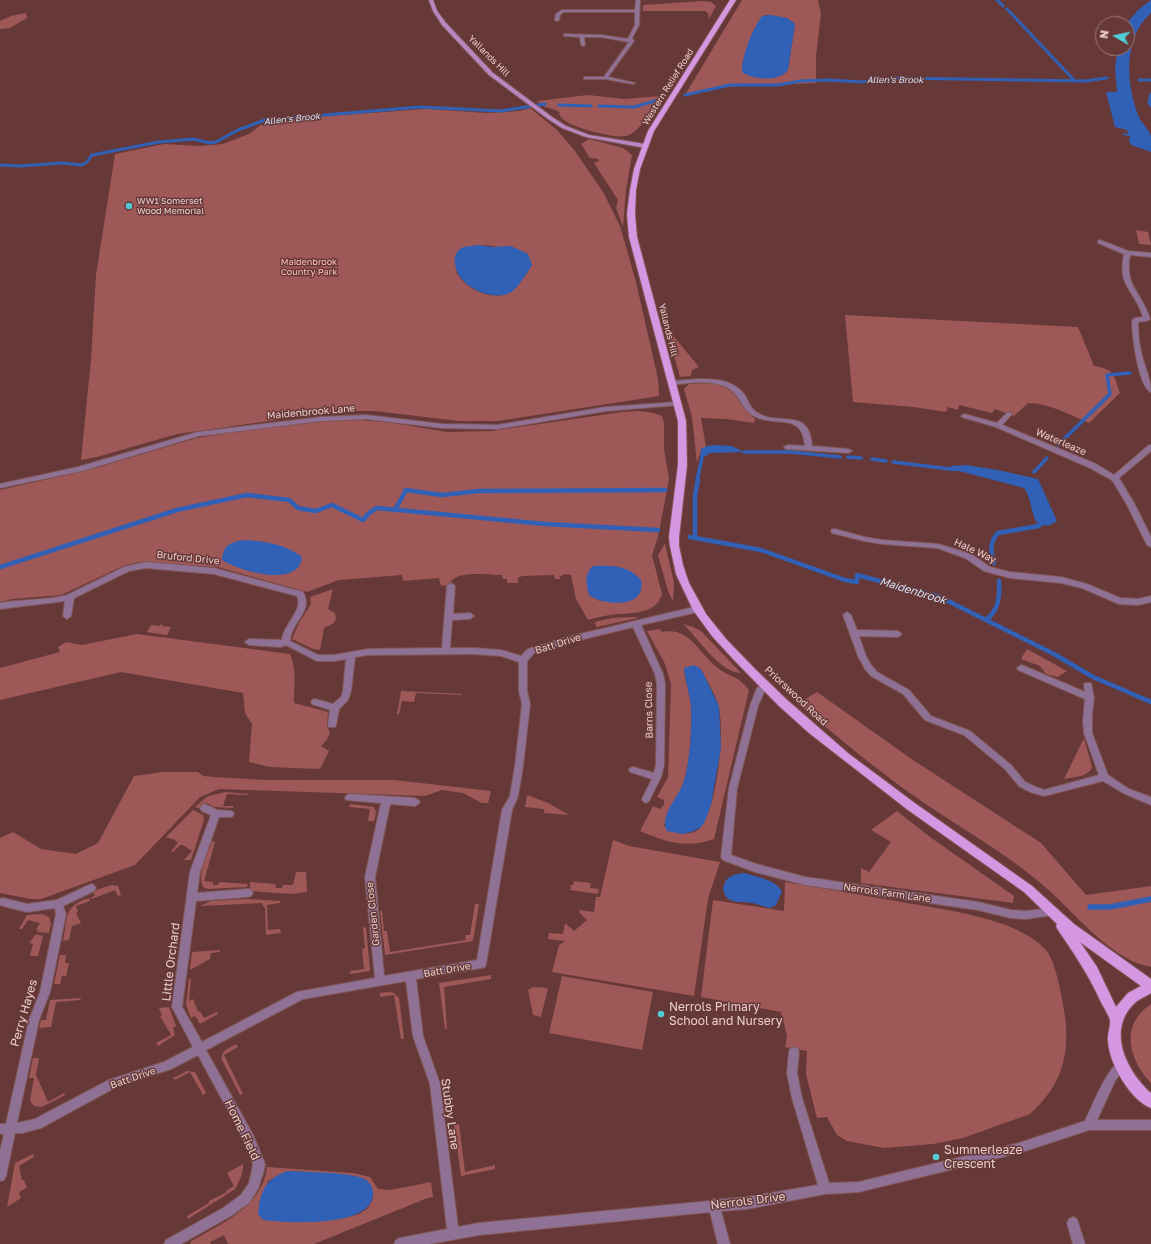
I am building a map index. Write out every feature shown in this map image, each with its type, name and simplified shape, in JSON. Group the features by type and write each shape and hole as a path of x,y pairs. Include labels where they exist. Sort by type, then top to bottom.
{"main road":[{"name":"Western Relief Road","path":"631,214 637,169 651,131 733,0"},
{"name":"Yallands Hill","path":"631,214 633,237 677,404"},
{"name":"Priorswood Road","path":"677,404 682,421 684,453 674,547 682,578 698,609 714,632 765,686 802,722 888,790 1028,889 1053,915 1093,971 1116,1020"},
{"name":"Priorswood Road","path":"1053,915 1151,987"},
{"path":"1151,987 1142,991 1126,1003 1116,1020 1114,1034 1114,1042 1121,1066 1132,1083 1151,1102"}],"street":[{"name":"Yallands Hill","path":"431,0 435,11 444,24 491,74 502,84 564,127 588,136 645,146"},
{"path":"605,78 632,41 630,38 637,24 638,0"},
{"path":"562,5 562,11"},
{"path":"557,20 558,14 562,11 638,11"},
{"path":"566,35 632,41"},
{"path":"582,36 583,45"},
{"path":"586,78 605,78 633,83"},
{"path":"1100,242 1127,253 1151,255"},
{"path":"1127,253 1123,273 1149,319 1135,320 1135,330 1139,357 1151,390"},
{"path":"672,383 715,381 735,388 748,406 757,415 792,421 804,426 809,434 809,448"},
{"name":"Maidenbrook Lane","path":"0,486 79,469 198,434 321,419 366,417 442,426 498,427 606,409 677,404"},
{"path":"998,426 1009,414"},
{"name":"Waterleaze","path":"964,416 998,426 1093,466 1115,478"},
{"path":"788,447 848,451"},
{"path":"1151,447 1115,478 1130,503 1151,546"},
{"name":"Hale Way","path":"836,531 864,539 882,542 938,546 968,556 987,569 1010,575 1061,580 1084,586 1119,601 1138,602 1151,599"},
{"name":"Bruford Drive","path":"0,606 17,603 59,600 70,597 127,569 146,564 214,571 300,594 304,601 304,605 290,625 285,636 286,642"},
{"path":"446,651 451,586"},
{"path":"67,616 70,597"},
{"name":"Batt Drive","path":"5,1129 37,1124 113,1083 167,1066 301,995 482,964 508,810 514,796 520,766 526,704 523,691 523,660 531,651 572,639 698,609"},
{"path":"449,617 470,616"},
{"path":"847,616 868,667 874,674 906,692 928,718 967,733 1008,767 1022,784 1033,790 1044,793 1104,777"},
{"name":"Barns Close","path":"636,624 660,680 660,765 657,777 646,798"},
{"path":"855,633 898,634"},
{"path":"249,642 281,644 286,642 317,658 334,658 368,652 446,651 501,653 523,660"},
{"path":"332,725 335,708 345,698 351,655"},
{"path":"1021,668 1090,698"},
{"path":"1088,685 1090,698 1088,732 1104,777 1126,791 1151,801"},
{"name":"Nerrols Farm Lane","path":"765,686 760,690 754,706 733,788 726,857 755,868 806,882 971,905 1011,914 1053,915"},
{"path":"315,702 335,708"},
{"path":"633,770 657,777"},
{"path":"349,798 415,802"},
{"name":"Garden Close","path":"380,982 370,877 386,800"},
{"path":"205,808 216,813 229,814"},
{"name":"Little Orchard","path":"199,1049 177,1007 195,872 216,813"},
{"path":"3,902 27,908 58,904 91,888"},
{"path":"192,897 248,893"},
{"name":"Perry Hayes","path":"5,1129 34,1020 45,992 60,914 58,904"},
{"name":"Stubby Lane","path":"411,977 418,1036 435,1084 453,1234"},
{"name":"Home Field","path":"170,1244 227,1212 245,1199 254,1185 259,1164 249,1139 199,1049"},
{"path":"794,1052 792,1073 797,1098 825,1189"},
{"path":"1089,1125 1111,1078 1121,1066"},
{"name":"Nerrols Drive","path":"400,1244 479,1229 598,1216 746,1203 825,1189 859,1187 1019,1148 1089,1125 1151,1125"},
{"path":"0,1176 5,1129"},
{"path":"714,1205 724,1244"},
{"path":"1073,1224 1079,1244"}],"green space":[{"path":"742,0 818,0 821,14 816,56 816,83 722,87 685,95","holes":["766,15 787,18 795,24 788,70 780,76 770,78 750,76 742,65 757,24"]},
{"path":"703,1 711,2 716,6 709,19 708,13 705,11 643,11 643,5"},
{"path":"26,13 27,18 10,28 0,29 0,21 11,16"},
{"path":"588,95 624,99 660,96 647,118 638,128 629,135 623,136 592,132 571,124 560,116 558,111 543,106 537,101"},
{"name":"Maidenbrook Country Park","path":"530,108 557,130 575,151 603,192 620,226 636,282 658,379 659,396 498,421 458,421 375,411 340,411 177,434 97,457 81,460 91,359 96,275 115,154 164,144 200,146 223,144 249,134 261,125 301,118 426,109 487,113 520,111","holes":["484,245 498,247 532,265 520,282 509,292 498,295 484,294 465,283 456,272"]},
{"path":"589,139 623,148 632,155 626,190 623,227 616,208 618,200 594,163 599,161 598,159 590,158 581,144"},
{"path":"1136,230 1148,232 1151,245 1139,244"},
{"path":"845,315 1078,327 1094,366 1106,369 1112,374 1120,393 1089,423 1044,405 1028,403 1014,416 995,409 992,413 959,405 958,410 948,407 946,412 914,407 853,402"},
{"path":"664,320 671,333 699,367 692,370 691,376 680,377"},
{"path":"689,384 718,384 731,391 755,419 754,423 727,419 701,418 706,447 701,450 697,463 692,417 684,389"},
{"path":"639,411 654,413 662,416 664,423 664,449 669,479 658,537 652,555 662,594 653,607 647,610 633,613 607,615 588,620 576,599 571,575 565,574 559,577 561,579 555,579 554,575 522,576 518,578 518,583 507,583 507,579 503,579 502,575 472,574 458,577 452,580 448,585 441,586 439,578 403,581 402,575 339,580 307,592 218,567 140,562 123,566 61,595 12,599 0,602 0,490 92,469 197,438 240,431 326,421 360,420 393,423 447,432 492,431 622,412","holes":["636,575 641,580 641,591 600,601 589,595"]},
{"path":"665,544 674,583 673,601 668,591 658,555"},
{"path":"333,589 328,609 335,613 336,618 334,623 324,628 320,650 313,649 292,639 299,623 311,604 310,597"},
{"path":"612,618 638,618 596,627 595,622"},
{"path":"161,624 163,625 162,626 171,627 167,635 147,632 151,625 160,626"},
{"path":"683,624 701,631 741,673 725,667 717,661"},
{"path":"660,629 662,632 672,631 687,637 719,669 738,679 749,690 714,839 704,842 694,844 676,843 640,831 653,806 660,809 664,805 664,800 657,797 668,777 671,684 665,664 647,631","holes":["684,668 701,669 711,687 718,705 721,732 718,768 716,786 707,817 697,831 693,833 683,833 664,826 670,809 683,784 689,757 691,707"]},
{"path":"137,634 290,654 294,666 294,703 328,712 327,726 330,733 326,741 321,746 329,751 320,769 270,767 249,762 252,724 245,713 243,693 121,672 0,700 0,668 60,652 58,647 66,642 82,645"},
{"path":"1027,649 1067,671 1058,677 1046,674 1040,666 1021,659"},
{"path":"401,691 462,694 416,693 414,702 402,701 399,714 397,714"},
{"path":"817,692 913,760 1041,843 1086,895 1151,886 1151,967 1124,957 1111,948 1098,938 1053,894 1021,867 901,787 798,704"},
{"path":"1084,738 1092,767 1088,773 1084,775 1064,779"},
{"path":"163,772 198,772 203,776 266,780 394,780 491,791 488,803 482,803 463,793 442,790 425,796 219,789 200,797 135,865 41,899 30,899 0,893 0,838 13,832 41,849 76,854 98,843 134,776"},
{"path":"226,792 249,794 227,794 223,806 233,806 233,808 214,807 207,803 201,809 195,807 208,796"},
{"path":"527,795 548,803 569,815 544,813 544,809 525,807"},
{"path":"350,804 374,807 376,812 374,821 368,821 370,809 349,807"},
{"path":"193,810 203,815 204,820 191,860 184,860 192,851 183,845 180,845 173,852 171,851 178,843 175,840 166,837"},
{"path":"897,811 930,837 1014,896 1013,903 861,883 861,868 869,872 891,842 871,830"},
{"path":"613,840 629,846 720,862 708,899 694,996 552,972 559,945 565,941 548,939 549,933 563,934 565,923 574,931 587,920 579,912 580,910 594,912 596,897 600,897"},
{"path":"212,841 215,842 204,881 213,882 213,885 218,885 219,882 248,884 247,887 208,889 203,887 201,876 202,870"},
{"path":"296,872 306,872 307,892 291,894 250,891 250,882 275,884 276,888 282,888 283,885 293,885"},
{"path":"574,881 591,883 590,888 599,889 598,894 570,890"},
{"path":"785,882 933,907 976,916 997,922 1016,930 1033,939 1046,950 1053,964 1061,991 1065,1016 1066,1045 1061,1070 1049,1093 1041,1103 1030,1114 963,1138 933,1144 884,1148 847,1141 837,1135 827,1117 817,1118 806,1074 807,1051 785,1047 787,1036 781,1012 701,997 713,900 784,911"},
{"path":"112,885 118,886 121,895 118,896 115,890 92,899 91,897 95,896 93,891"},
{"path":"89,898 90,901 76,906 78,912 76,913 81,923 72,926 69,940 63,941 68,914 71,909 81,901"},
{"path":"248,899 280,901 280,903 267,905 268,930 280,929 281,933 266,935 265,908 261,903 200,906 211,901"},
{"path":"475,904 479,904 473,941 385,955 380,911 382,911 384,931 387,931 390,952 466,940 465,935 470,935"},
{"path":"42,914 49,917 51,923 49,933 37,932 38,930 36,929 40,923 28,920 22,929 19,929 27,915"},
{"path":"366,927 370,971 350,974 350,971 364,969 362,949 365,948 363,928"},
{"path":"36,934 43,936 38,956 30,956 33,944 29,943"},
{"path":"220,950 220,952 211,953 210,959 190,970 192,952"},
{"path":"60,955 66,955 65,963 69,963 66,976 62,976 60,984 54,984"},
{"path":"491,975 491,979 444,987 447,1029 445,1029 439,983"},
{"path":"562,976 653,992 642,1050 549,1033"},
{"path":"191,978 189,1001 193,999 198,1012 200,1011 204,1018 217,1012 218,1014 200,1024 195,1016 191,1018 186,1005 189,979"},
{"path":"533,987 548,988 541,1017 533,1015 528,990"},
{"path":"380,993 394,993 399,998 404,1039 401,1039 394,995 380,997"},
{"path":"81,998 80,1000 56,1002 51,1027 39,1028 41,1020 46,1020 50,1000"},
{"path":"1151,1004 1151,1083 1143,1074 1133,1053 1131,1031 1141,1012"},
{"path":"169,1007 176,1026 173,1028 175,1035 158,1046 156,1043 171,1035 160,1016 162,1015 159,1008"},
{"path":"236,1044 238,1047 224,1055 243,1094 240,1095 221,1058 224,1051"},
{"path":"33,1058 39,1058 36,1075 48,1102 64,1093 65,1095 42,1107 34,1106 30,1101 34,1078 29,1078"},
{"path":"187,1071 195,1072 206,1093 203,1095 190,1072 175,1080 173,1078"},
{"path":"459,1124 465,1172 495,1165 495,1169 461,1176 454,1125"},
{"path":"33,1154 34,1157 19,1166 22,1180 24,1180 27,1188 19,1192 21,1198 7,1207 15,1163"},
{"path":"243,1164 242,1174 235,1189 188,1219 187,1216 209,1203 209,1201 227,1192 226,1191 234,1186 227,1173"},
{"path":"267,1167 353,1173 370,1177 378,1189 390,1190 431,1182 433,1197 314,1244 228,1244 224,1235 210,1242 211,1244 191,1244 190,1242 226,1221 249,1204 258,1193 264,1181","holes":["288,1171 307,1172 373,1199 368,1208 359,1214 349,1217 301,1222 259,1205 268,1181"]}],"water":[{"path":"1151,0 1151,13 1142,23 1135,35 1135,16 1133,16"},
{"path":"771,15 787,18 795,24 788,70 784,74 772,78 759,78 747,75 742,72 742,65 751,35 762,16"},
{"path":"1117,56 1130,56 1129,75 1131,89 1138,115 1151,136 1151,152 1131,145 1129,141 1130,136 1123,135 1123,133 1128,134 1127,130 1115,127 1106,92 1117,92 1115,68"},
{"path":"478,245 493,247 511,246 528,254 532,265 514,290 507,294 498,296 479,291 463,280 457,272 455,264 456,254 462,248"},
{"path":"714,445 732,446 744,452 710,453 700,458 701,449"},
{"path":"966,465 1038,479 1057,521 1050,525 1039,526 1034,516 1027,492 1024,488 959,471 950,471 951,466"},
{"path":"244,540 267,542 282,546 302,557 298,567 291,573 280,575 267,575 241,569 222,560 224,551 228,545"},
{"path":"593,566 613,566 631,571 641,580 641,589 638,596 631,600 614,603 596,599 589,595 587,576 588,572"},
{"path":"694,665 701,669 719,706 721,748 711,805 705,821 701,827 683,834 667,831 665,819 683,784 689,757 691,707 684,668"},
{"path":"745,873 766,879 779,887 782,891 776,905 770,908 752,903 734,901 727,898 723,889 728,878 737,874"},
{"path":"288,1171 340,1174 360,1177 371,1185 373,1195 369,1206 358,1213 343,1218 307,1222 263,1220 258,1214 260,1199 266,1186 274,1177"}],"waterway":[{"path":"997,0 1003,6"},
{"path":"1007,9 1074,80"},
{"name":"Allen's Brook","path":"685,95 730,85 778,85 801,81 828,80 862,82 894,78 1085,81 1107,78"},
{"name":"Allen's Brook","path":"1139,80 1151,80"},
{"path":"1151,94 1149,102 1151,106"},
{"name":"Allen's Brook","path":"599,106 634,107 658,100"},
{"name":"Allen's Brook","path":"0,165 20,166 62,163 82,165 87,162 92,155 159,142 193,139 210,143 216,142 238,130 265,120 420,107 501,111 545,104"},
{"name":"Allen's Brook","path":"559,105 591,106"},
{"path":"1058,445 1110,394 1107,375 1130,373"},
{"path":"744,452 791,452 840,457"},
{"path":"848,457 861,458"},
{"path":"697,480 702,458"},
{"path":"1034,472 1047,458"},
{"path":"872,459 886,461"},
{"path":"893,462 950,469"},
{"path":"695,538 695,496 698,479"},
{"path":"395,510 406,490 442,495 479,491 665,490"},
{"path":"0,567 177,510 247,495 289,500 298,508 316,511 332,505 363,520 369,513 377,508 395,510"},
{"path":"395,510 545,524 658,530"},
{"path":"994,563 992,543 998,533 1039,526"},
{"name":"Maidenbrook","path":"690,537 695,538"},
{"name":"Maidenbrook","path":"695,538 761,550 845,580 857,582 857,575 940,597 986,620"},
{"path":"986,620 994,612 998,602 999,581"},
{"name":"Maidenbrook","path":"986,620 1054,654 1093,677 1151,702"},
{"path":"1090,907 1110,907 1151,899"}],"place":[{"name":"WW1 Somerset Wood Memorial","path":"129,206"},
{"name":"Nerrols Primary School and Nursery","path":"661,1014"},
{"name":"Summerleaze Crescent","path":"936,1157"}]}
